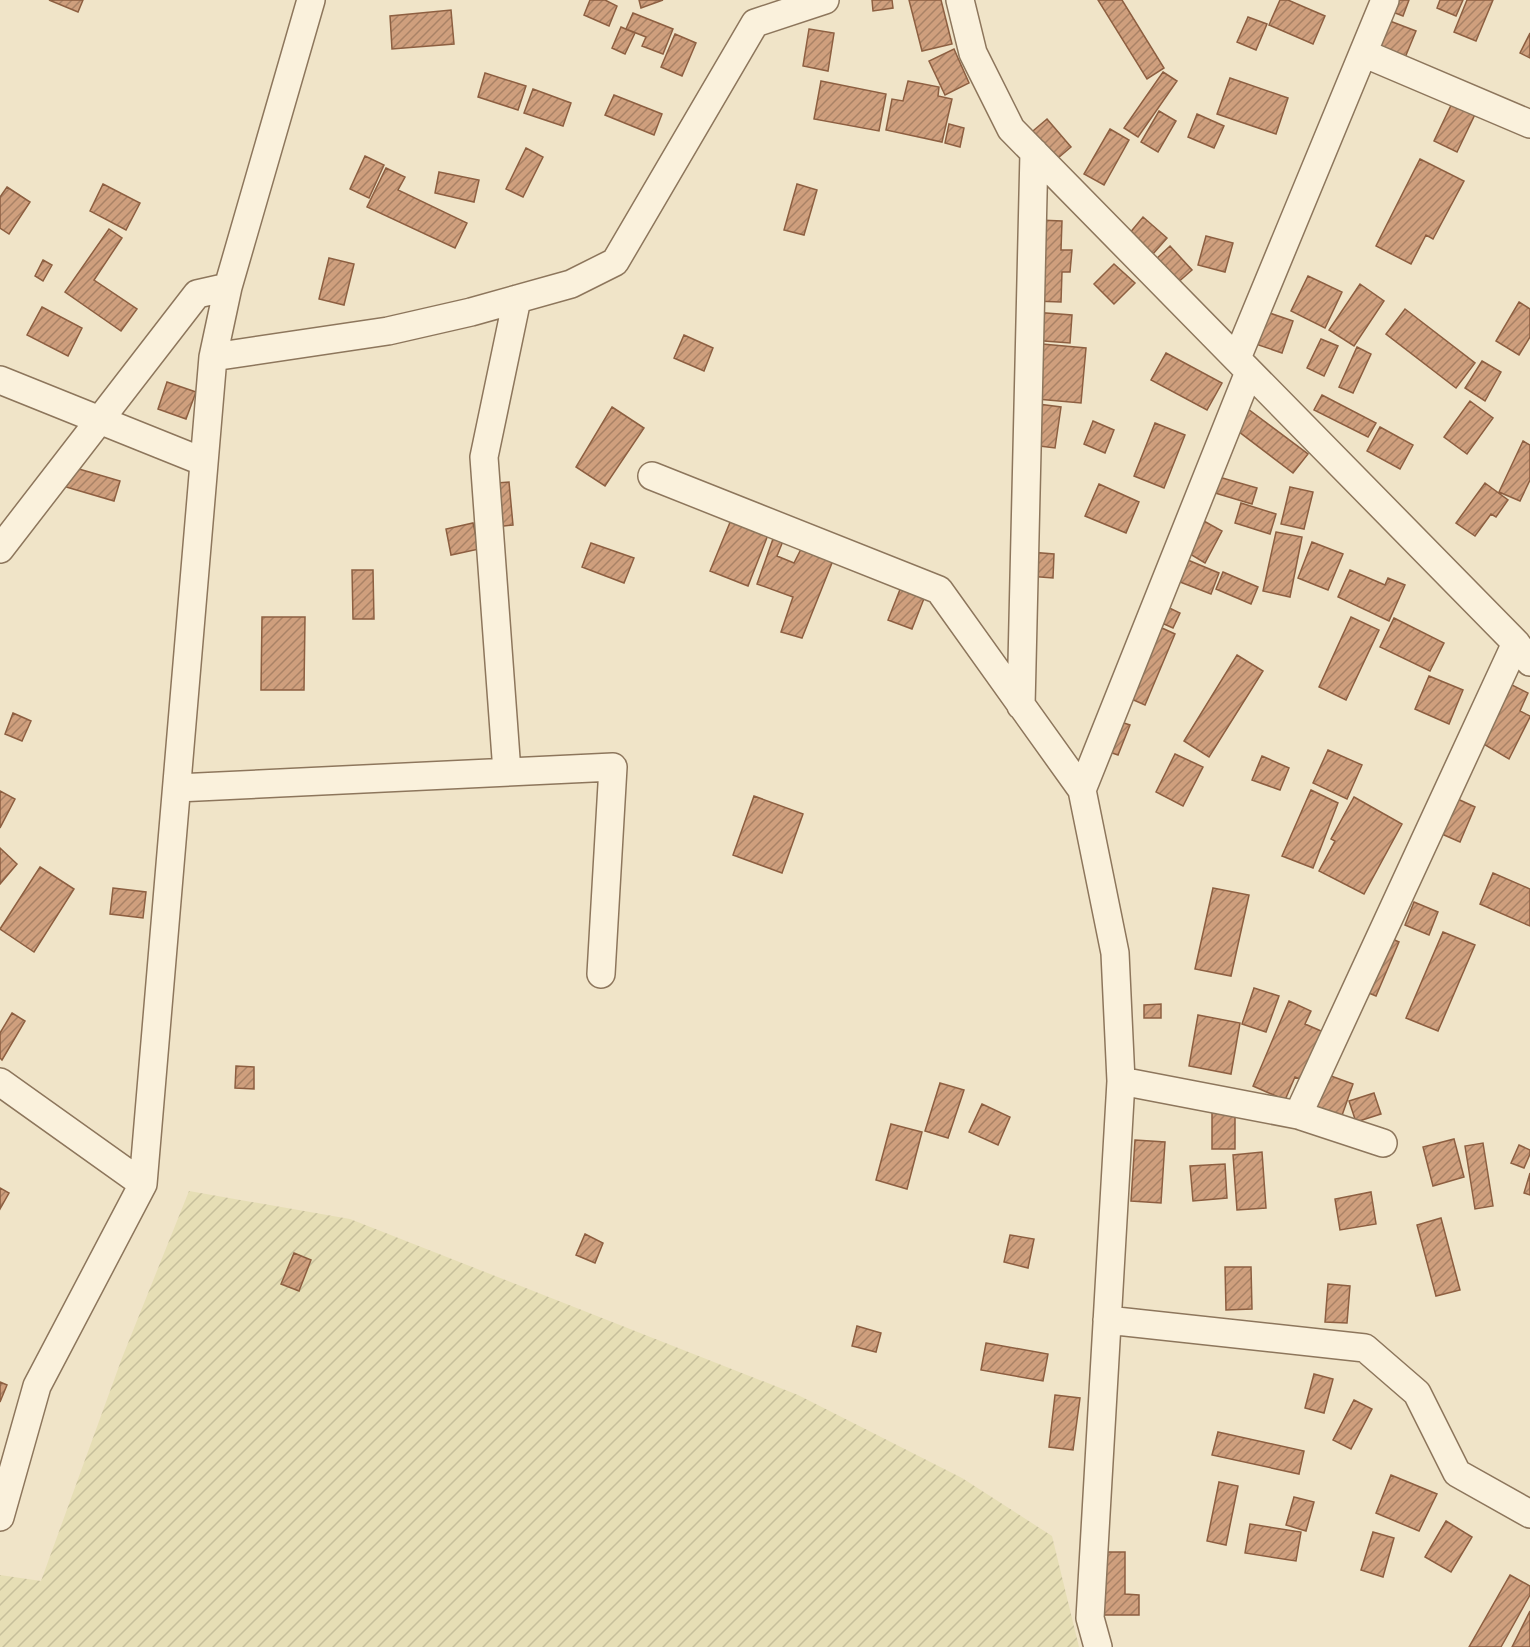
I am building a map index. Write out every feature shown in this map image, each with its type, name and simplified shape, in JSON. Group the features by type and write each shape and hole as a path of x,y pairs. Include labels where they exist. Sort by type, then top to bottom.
{"street":[{"path":"0,1516 37,1386 143,1184 213,357 228,287 311,0"},
{"path":"213,357 388,331 471,312 571,284 615,262 755,23 825,0"},
{"path":"960,0 974,53 1011,129 1523,652 1298,1115"},
{"path":"1082,790 1384,0"},
{"path":"1363,53 1530,123"},
{"path":"1021,705 1034,152"},
{"path":"0,549 197,294 228,287"},
{"path":"507,772 484,457 517,299"},
{"path":"0,380 204,462"},
{"path":"652,476 939,590 1082,790 1115,953 1121,1081 1090,1618 1098,1647"},
{"path":"177,788 613,767 601,974"},
{"path":"1121,1081 1298,1115 1383,1143"},
{"path":"0,1082 143,1184"},
{"path":"1107,1320 1365,1348 1417,1393 1457,1473 1530,1514"}],"shaded area":[{"path":"189,1191 350,1219 798,1395 962,1478 1052,1536 1079,1647 0,1647 0,1575 41,1581 122,1358"}],"building":[{"path":"49,0 83,0 78,12"},
{"path":"590,0 605,0 617,6 609,26 584,15"},
{"path":"639,0 663,0 641,8"},
{"path":"872,0 892,0 893,8 873,11"},
{"path":"909,0 941,0 952,44 922,51"},
{"path":"1098,0 1122,0 1164,68 1147,79"},
{"path":"1280,0 1288,0 1325,16 1313,44 1269,25"},
{"path":"1389,0 1409,0 1403,16 1385,9"},
{"path":"1440,0 1463,0 1456,16 1437,8"},
{"path":"1467,0 1493,0 1476,41 1454,32"},
{"path":"451,10 454,44 392,49 390,16"},
{"path":"633,13 673,29 663,54 642,46 646,37 626,29"},
{"path":"1248,17 1267,24 1256,50 1237,42"},
{"path":"1382,18 1416,31 1404,60 1370,46"},
{"path":"621,27 635,33 625,54 612,48"},
{"path":"809,29 834,33 828,71 803,66"},
{"path":"1530,33 1530,58 1520,53"},
{"path":"675,34 696,43 682,76 661,67"},
{"path":"954,49 969,83 945,95 929,61"},
{"path":"1163,72 1177,81 1138,137 1124,128"},
{"path":"485,73 526,86 518,110 478,97"},
{"path":"1230,78 1288,98 1276,134 1217,114"},
{"path":"821,81 886,94 879,131 814,119"},
{"path":"908,81 939,87 938,96 952,99 942,142 886,130 892,99 903,101"},
{"path":"533,89 571,103 563,126 524,113"},
{"path":"614,95 662,114 654,135 605,115"},
{"path":"1455,97 1478,108 1457,152 1434,141"},
{"path":"1159,111 1176,121 1158,152 1141,142"},
{"path":"1197,114 1224,126 1214,148 1188,137"},
{"path":"1047,119 1071,147 1051,164 1027,136"},
{"path":"949,124 964,128 960,147 945,143"},
{"path":"1110,129 1129,140 1104,185 1084,174"},
{"path":"526,148 543,157 523,197 506,189"},
{"path":"365,156 384,165 369,198 350,189"},
{"path":"1420,159 1464,181 1433,239 1426,235 1411,264 1376,246"},
{"path":"386,168 405,177 398,190 467,223 455,248 367,207"},
{"path":"439,172 479,180 474,202 435,193"},
{"path":"103,184 140,203 126,230 90,211"},
{"path":"797,184 817,190 804,235 784,230"},
{"path":"7,187 30,202 9,234 0,228 0,197"},
{"path":"1143,217 1167,238 1153,254 1129,234"},
{"path":"1038,220 1062,221 1061,250 1072,250 1070,272 1062,272 1061,302 1034,301"},
{"path":"109,229 122,238 94,280 137,309 121,331 65,292"},
{"path":"1206,236 1233,243 1225,272 1198,265"},
{"path":"1170,246 1192,270 1175,285 1154,261"},
{"path":"329,258 354,264 344,305 319,299"},
{"path":"43,260 52,265 43,281 35,276"},
{"path":"1114,264 1135,283 1114,304 1094,284"},
{"path":"1308,276 1342,292 1325,328 1291,311"},
{"path":"1360,284 1384,301 1354,346 1329,330"},
{"path":"1519,302 1530,309 1530,337 1519,355 1496,341"},
{"path":"42,307 82,328 68,356 27,335"},
{"path":"1258,309 1293,321 1282,353 1247,341"},
{"path":"1405,309 1475,363 1456,388 1386,334"},
{"path":"1033,312 1072,315 1070,343 1031,340"},
{"path":"684,335 713,348 704,371 674,358"},
{"path":"1321,339 1338,346 1324,376 1307,368"},
{"path":"1042,344 1086,348 1081,403 1037,399"},
{"path":"1357,347 1371,354 1353,393 1339,387"},
{"path":"1166,353 1222,383 1207,410 1151,380"},
{"path":"1482,361 1501,372 1485,401 1465,388"},
{"path":"167,382 196,392 186,419 158,409"},
{"path":"1322,395 1376,423 1368,437 1314,410"},
{"path":"1470,401 1493,418 1467,454 1444,437"},
{"path":"1038,404 1061,407 1055,448 1032,445"},
{"path":"612,407 644,428 605,486 576,467"},
{"path":"1248,409 1308,454 1293,473 1234,428"},
{"path":"1093,421 1114,430 1105,453 1084,444"},
{"path":"1155,423 1185,435 1164,488 1134,476"},
{"path":"1380,427 1413,445 1400,469 1367,451"},
{"path":"1523,441 1530,445 1530,480 1520,501 1499,492"},
{"path":"62,464 120,481 114,501 56,484"},
{"path":"1219,477 1257,488 1252,504 1215,493"},
{"path":"509,482 513,525 488,528 484,484"},
{"path":"1485,483 1508,500 1496,517 1491,514 1475,536 1456,523"},
{"path":"1099,484 1139,502 1126,533 1085,516"},
{"path":"1290,487 1313,492 1304,529 1281,524"},
{"path":"1241,503 1276,514 1270,534 1235,523"},
{"path":"731,520 768,535 748,586 710,571"},
{"path":"1202,520 1222,531 1205,563 1185,551"},
{"path":"473,523 479,549 451,555 446,529"},
{"path":"1276,532 1302,537 1290,597 1263,591"},
{"path":"774,536 834,558 802,638 781,632 793,597 757,584","holes":["783,541 801,549 794,563 777,556"]},
{"path":"1312,542 1343,554 1328,590 1298,578"},
{"path":"591,543 634,558 624,583 582,567"},
{"path":"1030,552 1054,554 1053,578 1028,576"},
{"path":"1183,558 1219,573 1211,594 1175,580"},
{"path":"352,570 373,570 374,619 353,619"},
{"path":"1350,570 1385,585 1388,578 1405,585 1389,621 1338,597"},
{"path":"1223,572 1258,587 1251,604 1216,589"},
{"path":"901,587 925,596 912,629 888,620"},
{"path":"1159,603 1180,613 1173,628 1153,619"},
{"path":"262,617 305,617 304,690 261,690"},
{"path":"1351,617 1379,630 1346,700 1319,687"},
{"path":"1394,618 1444,643 1430,671 1380,647"},
{"path":"1151,623 1175,634 1145,705 1120,694"},
{"path":"1237,655 1263,671 1209,757 1184,741"},
{"path":"1429,676 1463,690 1449,724 1415,709"},
{"path":"1502,680 1528,693 1520,711 1530,717 1509,759 1475,739"},
{"path":"13,713 31,721 22,741 5,734"},
{"path":"1112,719 1130,725 1118,755 1101,749"},
{"path":"1328,750 1362,765 1347,799 1313,783"},
{"path":"1175,754 1203,767 1183,806 1156,792"},
{"path":"1262,756 1289,768 1280,790 1252,780"},
{"path":"1311,790 1338,803 1313,868 1282,856"},
{"path":"0,791 15,799 0,828"},
{"path":"754,796 803,814 782,873 733,855"},
{"path":"1451,796 1475,807 1460,842 1435,831"},
{"path":"1354,797 1402,824 1364,894 1319,871 1335,841 1331,839"},
{"path":"0,848 17,864 0,884"},
{"path":"40,867 74,889 34,952 0,929"},
{"path":"1493,873 1530,889 1530,926 1480,904"},
{"path":"113,888 146,892 143,918 110,914"},
{"path":"1213,888 1249,895 1231,976 1195,969"},
{"path":"1414,902 1438,912 1429,935 1405,925"},
{"path":"1370,929 1399,942 1376,996 1347,984"},
{"path":"1443,932 1475,945 1438,1031 1406,1018"},
{"path":"1254,988 1279,996 1266,1032 1242,1024"},
{"path":"1289,1001 1311,1011 1305,1024 1328,1034 1307,1082 1295,1077 1285,1100 1253,1086"},
{"path":"1161,1004 1161,1018 1144,1018 1144,1005"},
{"path":"12,1013 25,1021 2,1060 0,1058 0,1033"},
{"path":"1198,1015 1240,1023 1231,1074 1189,1066"},
{"path":"236,1066 254,1067 254,1089 235,1088"},
{"path":"1320,1072 1353,1084 1339,1124 1306,1112"},
{"path":"940,1083 964,1090 948,1138 925,1131"},
{"path":"1374,1093 1381,1114 1356,1122 1349,1101"},
{"path":"1212,1098 1235,1099 1235,1149 1212,1149"},
{"path":"982,1104 1010,1117 998,1145 969,1132"},
{"path":"891,1124 922,1132 907,1189 876,1180"},
{"path":"1454,1139 1464,1177 1433,1186 1423,1147"},
{"path":"1135,1140 1165,1142 1161,1203 1131,1201"},
{"path":"1483,1143 1493,1206 1475,1209 1465,1146"},
{"path":"1519,1145 1530,1150 1524,1168 1511,1163"},
{"path":"1262,1152 1266,1208 1237,1210 1233,1155"},
{"path":"1225,1164 1227,1198 1193,1201 1190,1166"},
{"path":"1530,1173 1530,1195 1524,1193"},
{"path":"0,1188 9,1193 0,1209"},
{"path":"1371,1192 1376,1224 1340,1230 1335,1199"},
{"path":"1441,1218 1460,1290 1436,1296 1417,1225"},
{"path":"585,1234 603,1243 595,1263 576,1255"},
{"path":"1010,1235 1034,1239 1028,1268 1004,1262"},
{"path":"294,1253 311,1260 299,1291 281,1284"},
{"path":"1225,1267 1251,1267 1252,1309 1226,1310"},
{"path":"1328,1284 1350,1286 1347,1323 1325,1322"},
{"path":"857,1326 881,1333 876,1352 852,1346"},
{"path":"986,1343 1048,1354 1043,1381 981,1370"},
{"path":"1314,1374 1333,1379 1324,1413 1305,1408"},
{"path":"0,1382 7,1385 0,1402"},
{"path":"1055,1395 1080,1398 1073,1450 1049,1447"},
{"path":"1354,1400 1372,1409 1351,1449 1333,1440"},
{"path":"1218,1432 1304,1451 1299,1474 1212,1455"},
{"path":"1391,1475 1437,1494 1419,1531 1376,1513"},
{"path":"1219,1482 1238,1486 1226,1545 1207,1541"},
{"path":"1294,1497 1314,1502 1306,1531 1286,1525"},
{"path":"1446,1521 1472,1537 1451,1572 1425,1557"},
{"path":"1250,1524 1301,1532 1296,1561 1245,1553"},
{"path":"1373,1532 1394,1538 1383,1577 1361,1570"},
{"path":"1104,1552 1125,1552 1125,1594 1139,1595 1139,1615 1103,1615"},
{"path":"1510,1575 1530,1586 1530,1595 1501,1647 1469,1647"},
{"path":"1530,1611 1530,1647 1512,1647"}]}
